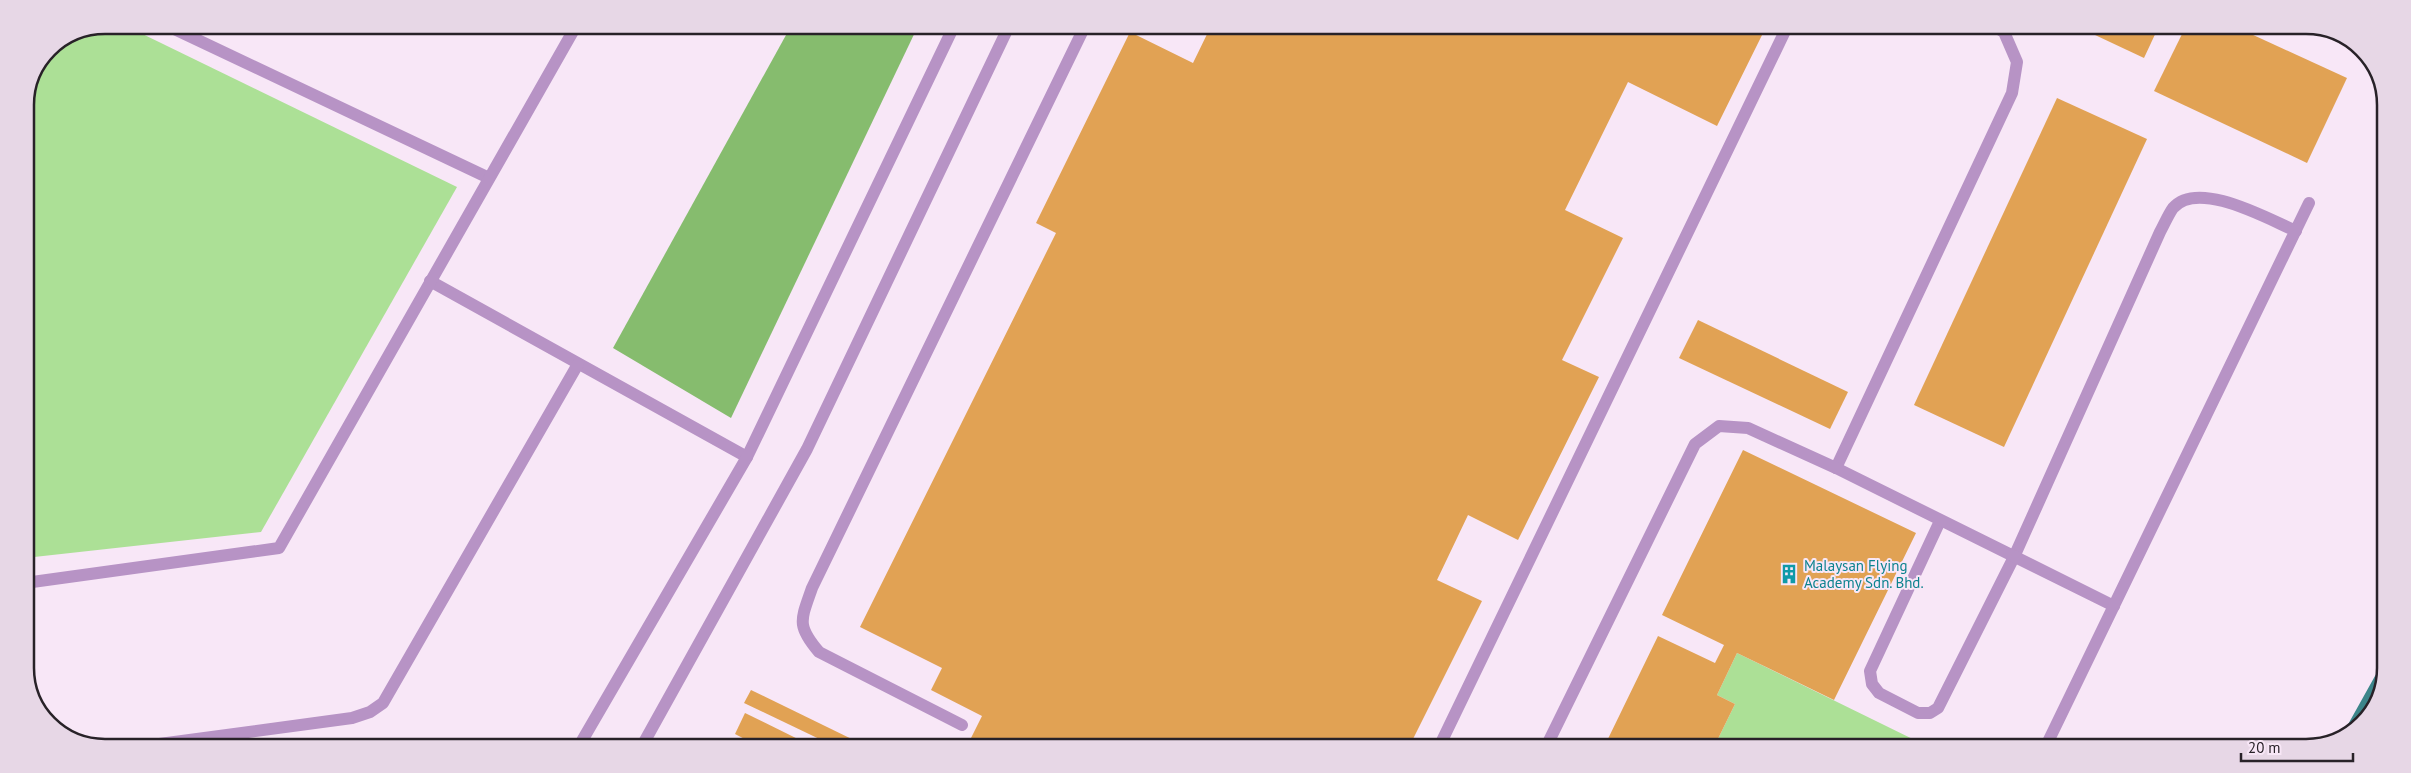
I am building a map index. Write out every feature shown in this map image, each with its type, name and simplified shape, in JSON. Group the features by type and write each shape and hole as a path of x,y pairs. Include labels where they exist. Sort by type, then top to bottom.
{"street":[{"path":"185,34 489,178"},
{"path":"34,582 280,548 489,178 567,34"},
{"path":"583,739 747,457 950,34"},
{"path":"646,739 807,449 1005,34"},
{"path":"962,725 818,652 805,635 802,619 812,588 1081,34"},
{"path":"1444,739 1784,34"},
{"path":"1836,468 2012,93 2017,62 2005,34"},
{"path":"1940,521 1870,671 1872,684 1879,693 1918,713 1930,713 1938,708 2014,557 2160,232 2174,207 2192,197 2218,198 2296,231"},
{"path":"2050,739 2309,203"},
{"path":"430,282 747,457"},
{"path":"196,739 352,718 383,704 578,364"},
{"path":"1550,739 1695,444 1719,426 1748,428 1836,468 2114,606"}],"green space":[{"path":"104,34 142,34 457,187 261,532 34,557 35,91 39,77 54,54 77,39"},
{"path":"787,34 914,34 731,418 613,348"},
{"path":"1737,653 1913,739 1718,739 1735,704 1717,695"}],"building":[{"path":"1129,34 1134,34 1193,63 1207,34 1763,34 1717,126 1628,82 1565,210 1623,238 1562,360 1599,377 1518,540 1468,515 1437,580 1482,601 1413,739 970,739 982,716 931,690 942,668 860,627 1056,233 1036,223"},
{"path":"2093,34 2155,34 2144,58"},
{"path":"2182,34 2251,34 2347,78 2307,163 2154,91"},
{"path":"2057,98 2147,139 2004,447 1914,405"},
{"path":"1698,320 1848,392 1830,429 1679,358"},
{"name":"Malaysan Flying Academy Sdn. Bhd.","path":"1743,450 1916,533 1834,700 1737,653 1717,695 1735,704 1718,739 1608,739 1658,636 1715,663 1724,645 1662,615"},
{"path":"751,690 852,739 819,739 744,703"},
{"path":"745,713 798,739 745,739 735,734"}],"waterway":[{"path":"2359,716 2375,688"}],"place":[{"name":"Malaysan Flying Academy Sdn. Bhd.","path":"1789,574"}]}
